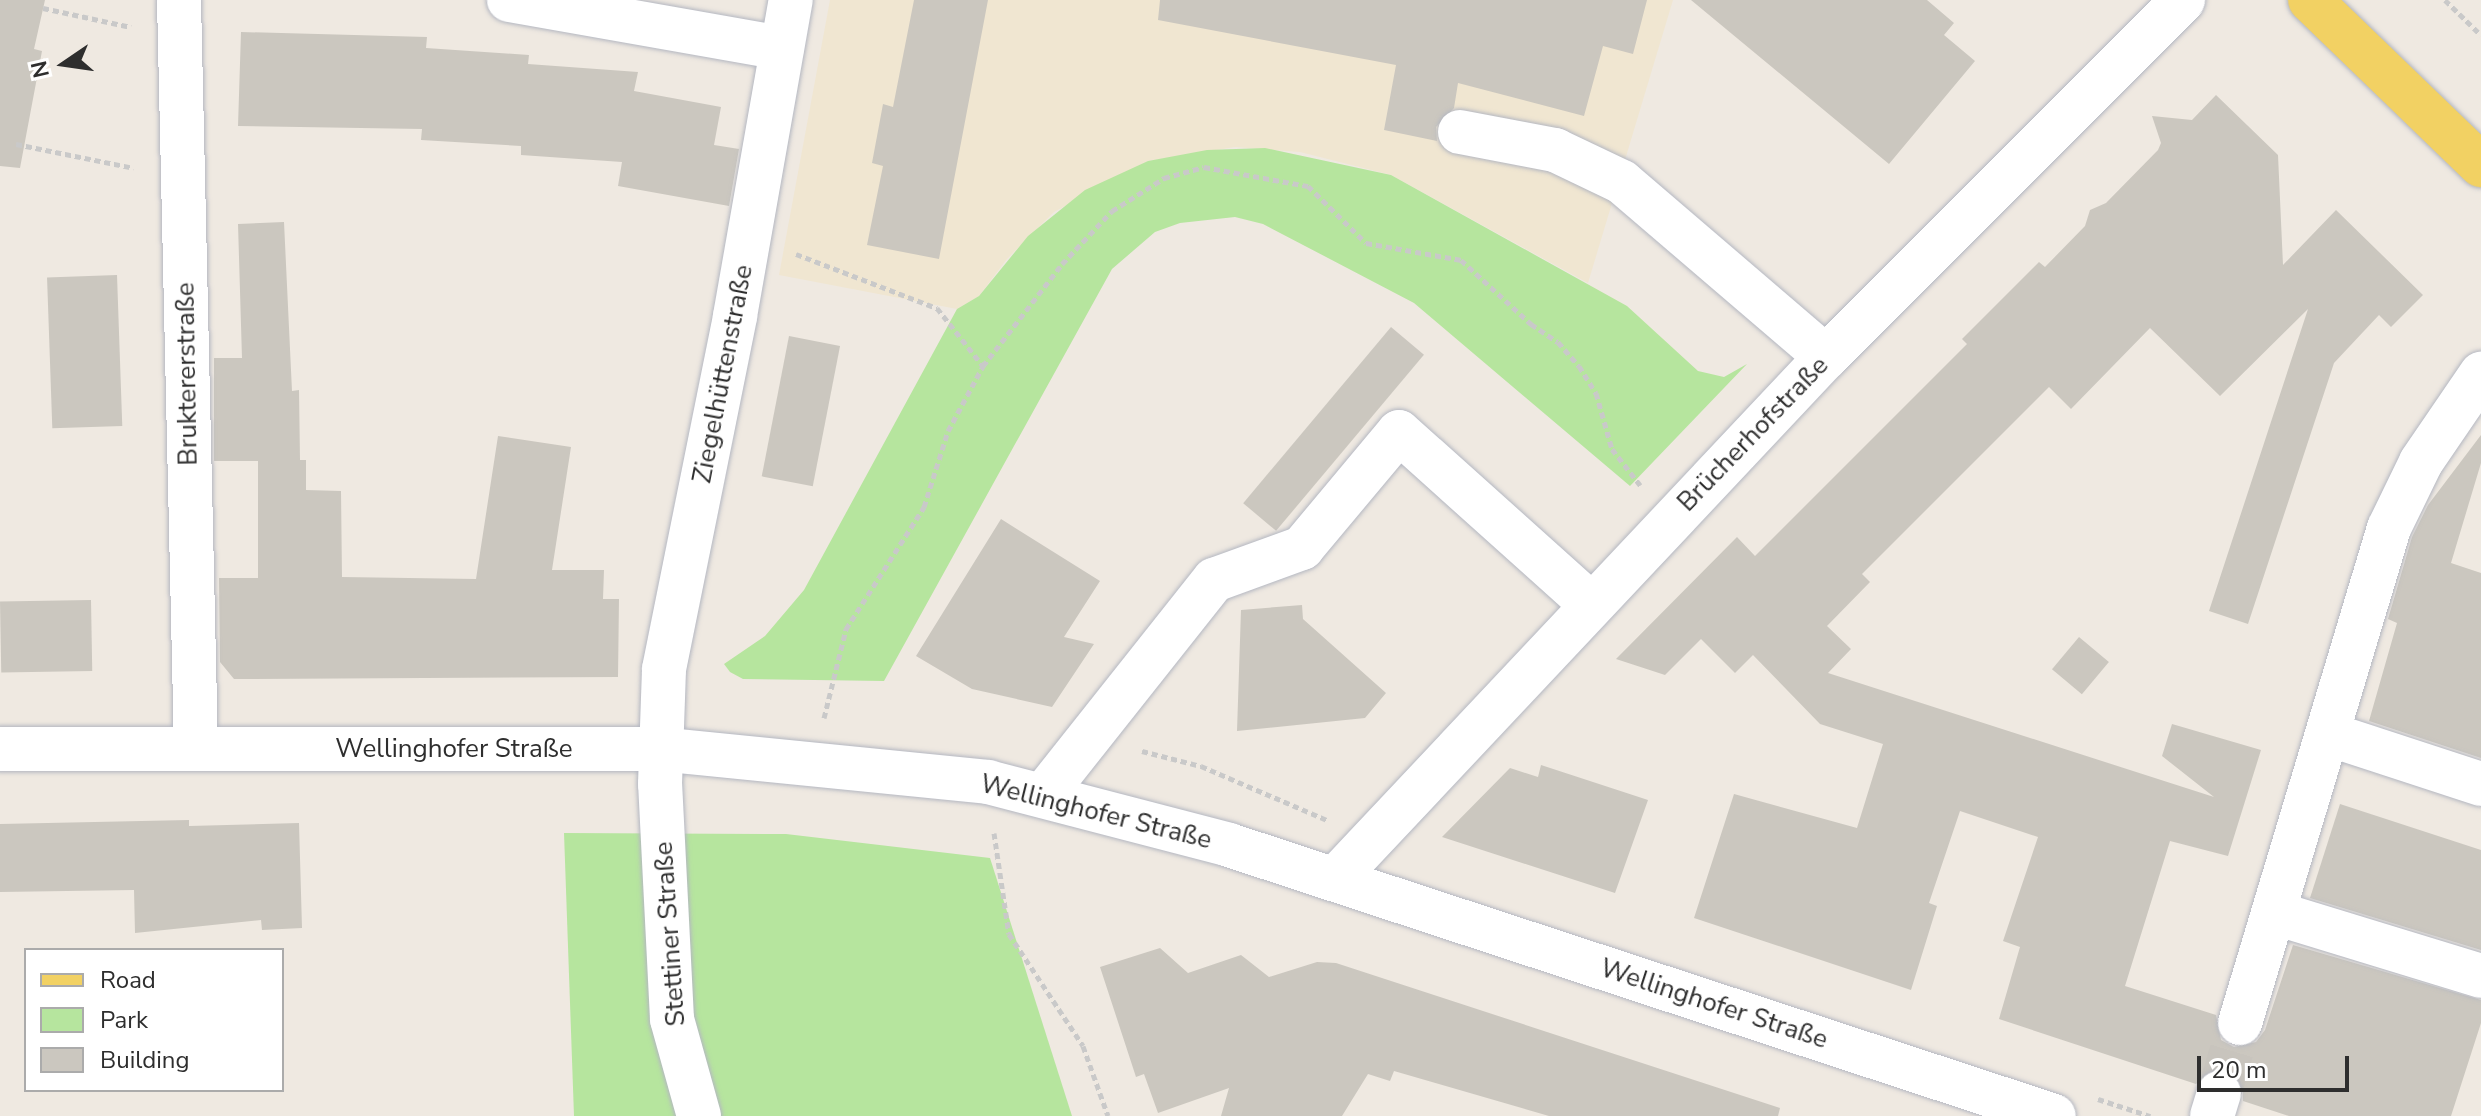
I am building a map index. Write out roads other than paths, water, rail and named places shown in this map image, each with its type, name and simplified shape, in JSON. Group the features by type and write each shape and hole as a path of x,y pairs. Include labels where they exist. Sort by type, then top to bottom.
{"main road":[{"path":"2310,0 2481,165"}],"street":[{"path":"509,0 782,48"},
{"name":"Ziegelhüttenstraße","path":"659,749 664,669 749,241 791,0"},
{"name":"Brücherhofstraße","path":"1335,879 1826,357 2183,0"},
{"name":"Bruktererstraße","path":"179,18 196,749"},
{"path":"1460,132 1555,150 1622,182 1826,357"},
{"path":"2240,1023 2389,528 2421,462 2481,374"},
{"path":"1045,793 1214,580 1302,548 1399,432 1591,604"},
{"path":"2328,734 2481,784"},
{"name":"Wellinghofer Straße","path":"0,749 659,749 988,782 1045,793 1335,879 2054,1116"},
{"name":"Stettiner Straße","path":"659,749 672,1019 699,1116"},
{"path":"2275,913 2481,976"}],"tunnel":[{"path":"2219,1093 2240,1023"}]}
